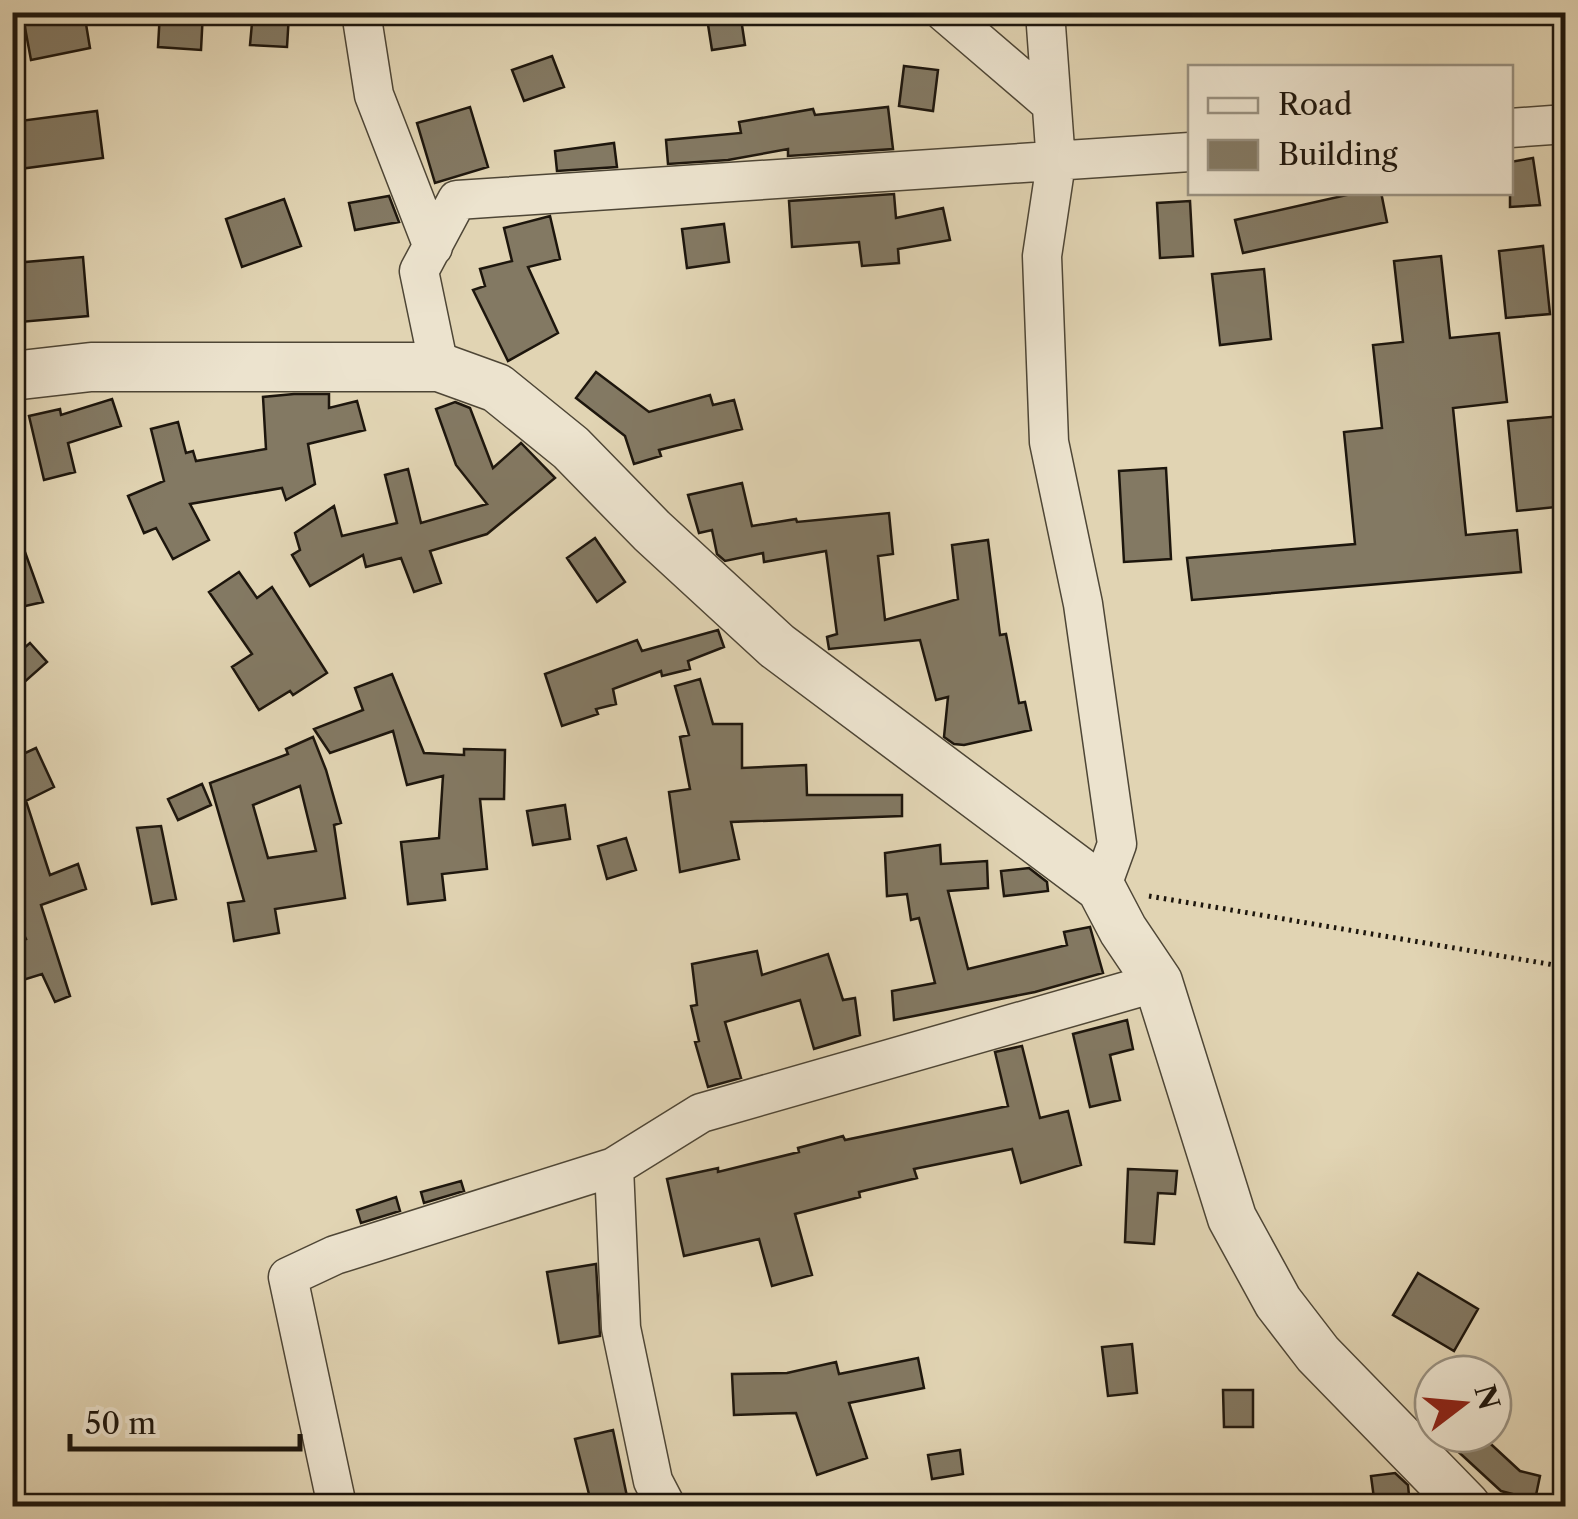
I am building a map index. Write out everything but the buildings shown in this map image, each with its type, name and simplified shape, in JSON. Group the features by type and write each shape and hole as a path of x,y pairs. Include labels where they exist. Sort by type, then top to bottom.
{"street":[{"path":"361,12 374,94 432,248"},
{"path":"944,12 1050,103"},
{"path":"1045,12 1056,163 1042,256 1048,442 1084,604 1117,844 1101,888"},
{"path":"1513,128 1566,124"},
{"path":"439,367 419,270 456,200 1188,152"},
{"path":"12,376 91,367 439,367 497,388 571,448 652,531 777,646 1101,888 1158,982 1232,1218 1278,1302 1318,1354 1466,1506"},
{"path":"337,1506 288,1277 336,1255 614,1167 702,1113 1158,982"},
{"path":"614,1167 621,1328 653,1481 666,1506"}],"path":[{"path":"1101,888 1566,966"}]}
